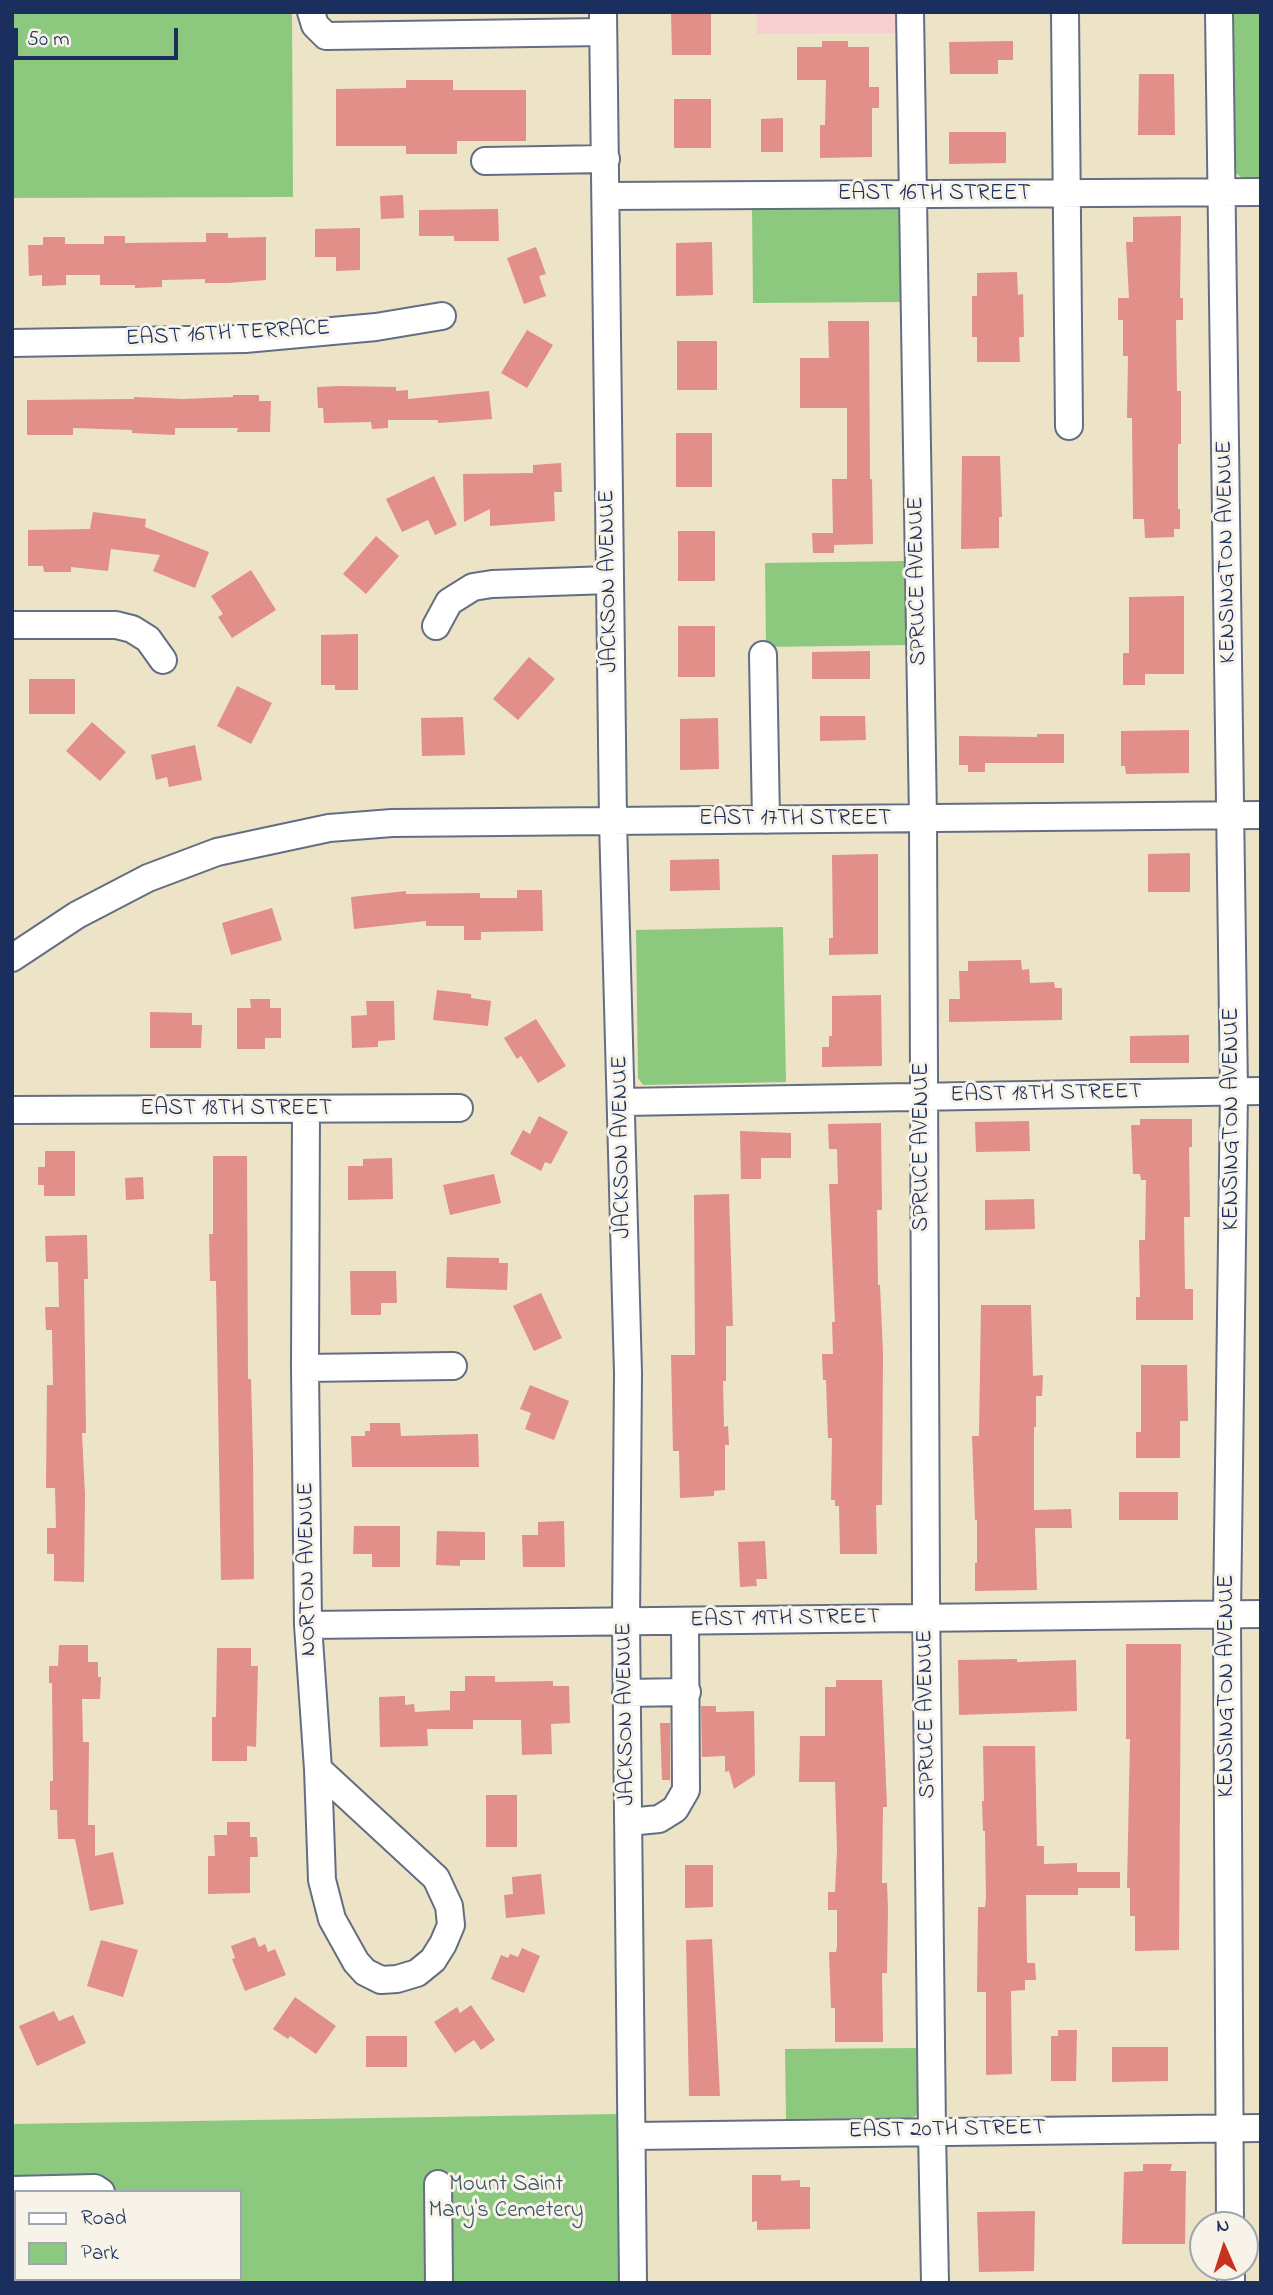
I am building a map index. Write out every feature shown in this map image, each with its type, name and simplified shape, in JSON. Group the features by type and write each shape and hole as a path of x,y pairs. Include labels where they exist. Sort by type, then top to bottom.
{"street":[{"path":"311,12 315,24 326,36 538,23 603,22"},
{"name":"SPRUCE AVENUE","path":"910,12 922,819 927,1619 935,2283"},
{"path":"1065,12 1069,426"},
{"name":"KENSINGTON AVENUE","path":"1219,12 1234,1091 1227,1615 1230,2211"},
{"name":"JACKSON AVENUE","path":"603,22 613,821 628,1373 626,1693 633,2283"},
{"path":"485,161 606,159"},
{"name":"EAST 16TH STREET","path":"607,196 1261,192"},
{"name":"EAST 16TH TERRACE","path":"12,342 245,339 376,327 442,316"},
{"path":"436,626 449,602 473,587 609,580"},
{"path":"12,625 116,625 132,629 148,639 163,660"},
{"path":"763,655 766,820"},
{"name":"EAST 17TH STREET","path":"12,958 77,915 148,878 217,852 329,828 392,823 1261,815"},
{"name":"EAST 18TH STREET","path":"622,1102 1261,1091"},
{"name":"EAST 18TH STREET","path":"12,1110 459,1108"},
{"name":"NORTON AVENUE","path":"306,1110 308,1625 322,1880 332,1919 356,1962 365,1972 380,1980 397,1979 417,1973 433,1960 451,1925 449,1906 436,1878 318,1769"},
{"path":"305,1368 453,1366"},
{"name":"EAST 19TH STREET","path":"308,1625 1261,1614"},
{"path":"628,1822 659,1819 675,1809 686,1790 685,1621"},
{"path":"626,1693 687,1692"},
{"name":"EAST 20TH STREET","path":"633,2136 1261,2127"},
{"path":"438,2184 439,2283"},
{"path":"12,2190 98,2190"}],"shaded area":[{"path":"757,12 897,12 897,33 757,34"}],"green space":[{"path":"12,12 292,12 293,197 12,198"},
{"path":"1232,12 1261,12 1261,180 1245,180 1234,172"},
{"path":"898,206 903,210 903,302 753,303 752,207"},
{"path":"907,561 908,645 766,647 765,563"},
{"path":"783,927 786,1082 643,1085 638,1078 636,930"},
{"path":"918,2048 916,2116 786,2119 785,2049"},
{"name":"Mount Saint Mary's Cemetery","path":"617,2114 619,2283 12,2283 12,2124"}],"building":[{"path":"671,12 711,12 711,55 672,55"},
{"path":"822,41 848,41 848,47 869,47 869,87 879,87 879,108 872,108 872,157 820,158 820,125 825,125 826,80 797,80 797,47 822,47"},
{"path":"1013,41 1013,60 998,60 998,74 950,74 949,42"},
{"path":"1139,74 1174,74 1175,135 1138,135"},
{"path":"406,80 453,80 453,90 526,90 526,141 457,141 457,154 406,154 406,146 336,146 336,89 406,88"},
{"path":"674,99 711,99 711,148 674,148"},
{"path":"783,118 783,152 761,152 761,119"},
{"path":"949,132 1006,132 1006,163 949,164"},
{"path":"403,195 404,218 381,219 380,196"},
{"path":"498,209 499,241 454,241 454,236 419,236 419,210"},
{"path":"1181,216 1180,298 1183,298 1183,320 1176,320 1177,391 1181,391 1181,444 1178,444 1180,529 1174,529 1174,537 1145,538 1144,519 1133,519 1132,418 1127,418 1128,356 1123,356 1123,320 1118,320 1118,298 1129,298 1126,242 1133,242 1133,217"},
{"path":"360,228 360,270 336,271 336,257 315,257 315,229"},
{"path":"206,233 228,233 228,238 266,237 266,280 205,283 205,279 162,280 162,287 135,288 135,285 100,285 100,275 66,275 66,285 42,286 42,275 29,276 28,245 43,245 43,237 65,237 65,244 104,244 104,236 125,236 125,243 206,242"},
{"path":"712,242 713,295 676,296 676,243"},
{"path":"536,247 546,274 539,276 546,296 524,304 507,258"},
{"path":"1017,272 1018,295 1023,294 1024,337 1019,337 1020,362 977,362 977,337 972,337 972,296 977,296 977,273"},
{"path":"828,321 869,321 873,544 834,545 834,553 813,553 812,533 833,533 832,479 847,479 847,408 800,408 800,358 829,358"},
{"path":"527,330 553,345 527,388 501,373"},
{"path":"677,341 717,341 717,390 677,390"},
{"path":"317,387 396,387 396,391 408,390 408,399 489,391 492,419 438,423 438,420 388,420 388,428 372,429 371,422 324,423 323,408 318,408"},
{"path":"259,395 259,401 271,401 270,432 237,432 238,428 175,428 175,435 73,428 73,435 27,435 27,400 134,397 183,399"},
{"path":"676,433 712,433 712,487 676,487"},
{"path":"962,456 1000,456 1002,517 999,517 999,548 961,549"},
{"path":"561,463 562,492 554,492 555,521 490,526 490,509 464,522 463,474 533,473 533,465"},
{"path":"434,476 457,525 435,535 428,520 402,532 386,499"},
{"path":"93,512 146,519 145,527 209,552 195,588 153,571 160,555 111,549 108,571 71,567 71,572 44,572 43,566 28,566 28,530 90,529"},
{"path":"678,531 715,531 715,581 678,581"},
{"path":"376,536 399,556 366,594 343,574"},
{"path":"251,570 276,610 232,638 218,617 223,614 211,596"},
{"path":"1184,596 1184,674 1145,674 1145,685 1123,685 1123,653 1129,653 1129,597"},
{"path":"678,626 715,626 715,677 678,677"},
{"path":"358,634 358,690 335,690 335,685 321,685 321,635"},
{"path":"870,651 870,679 812,679 812,652"},
{"path":"529,657 555,679 518,720 493,699"},
{"path":"29,679 75,679 75,714 29,714"},
{"path":"237,686 272,703 251,744 217,726"},
{"path":"820,716 865,716 866,740 820,741"},
{"path":"463,717 465,755 422,756 421,718"},
{"path":"718,718 719,769 680,770 680,719"},
{"path":"92,722 126,752 100,781 66,751"},
{"path":"1189,730 1189,773 1126,774 1125,766 1121,766 1121,731"},
{"path":"1037,734 1064,734 1064,763 985,763 985,772 968,772 968,765 959,765 959,736 1037,737"},
{"path":"195,745 202,780 169,787 167,777 156,780 151,755"},
{"path":"1190,853 1190,892 1148,892 1148,854"},
{"path":"878,854 878,954 829,955 829,938 833,938 832,855"},
{"path":"719,859 720,890 670,891 670,860"},
{"path":"517,890 542,890 543,931 481,932 481,940 464,940 464,926 426,926 426,921 354,929 351,897 406,891 406,894 480,893 480,898 517,898"},
{"path":"272,908 282,940 231,955 222,923"},
{"path":"1021,960 1022,970 1029,969 1030,983 1054,982 1055,988 1062,988 1062,1020 949,1022 949,999 960,999 959,971 968,971 968,961"},
{"path":"437,990 471,994 471,998 491,1001 488,1026 433,1020"},
{"path":"881,995 882,1066 822,1067 822,1047 829,1047 829,1036 832,1036 832,996"},
{"path":"250,999 270,999 270,1008 281,1008 281,1038 265,1038 265,1049 237,1049 237,1008 251,1008"},
{"path":"366,1001 394,1001 395,1040 378,1041 378,1047 352,1048 351,1016 367,1015"},
{"path":"150,1012 192,1013 192,1025 202,1025 201,1048 150,1048"},
{"path":"536,1019 566,1066 538,1083 521,1056 517,1059 504,1038"},
{"path":"1189,1035 1189,1063 1130,1063 1130,1036"},
{"path":"539,1116 568,1132 551,1164 545,1162 541,1171 510,1154 523,1130 530,1134"},
{"path":"1140,1119 1192,1119 1192,1147 1189,1147 1190,1217 1184,1217 1185,1289 1193,1289 1193,1320 1136,1320 1136,1297 1140,1297 1139,1240 1145,1240 1146,1180 1141,1180 1140,1174 1133,1174 1131,1125 1140,1125"},
{"path":"1029,1121 1030,1151 976,1152 975,1122"},
{"path":"881,1123 882,1210 877,1210 878,1285 883,1353 882,1505 876,1505 877,1554 840,1554 839,1506 835,1506 835,1500 831,1500 832,1438 828,1438 826,1380 823,1380 822,1354 833,1354 832,1322 835,1322 829,1184 838,1184 837,1149 829,1149 828,1124"},
{"path":"740,1131 791,1133 791,1158 761,1158 761,1179 741,1179"},
{"path":"45,1151 75,1151 75,1196 44,1196 44,1185 38,1185 38,1167 45,1167"},
{"path":"213,1156 247,1156 248,1379 251,1379 254,1579 221,1580 216,1281 210,1281 209,1234 213,1234"},
{"path":"392,1158 393,1199 348,1200 348,1166 363,1166 363,1159"},
{"path":"494,1174 501,1203 450,1215 443,1185"},
{"path":"143,1177 144,1199 126,1200 125,1178"},
{"path":"729,1194 733,1326 726,1326 726,1381 723,1381 724,1427 728,1426 729,1445 725,1445 725,1490 714,1491 714,1496 680,1498 679,1451 673,1451 671,1355 695,1355 694,1195"},
{"path":"1034,1199 1035,1229 985,1230 985,1200"},
{"path":"87,1235 88,1279 84,1279 86,1433 82,1433 85,1495 84,1582 54,1581 54,1554 47,1554 47,1528 56,1528 55,1488 46,1488 47,1385 53,1385 52,1330 46,1330 45,1307 59,1307 58,1262 46,1262 45,1236"},
{"path":"447,1257 499,1258 499,1263 508,1263 507,1290 446,1288"},
{"path":"350,1271 396,1271 397,1303 381,1303 381,1315 351,1315"},
{"path":"541,1293 562,1338 534,1351 513,1306"},
{"path":"981,1305 1031,1305 1033,1376 1043,1375 1042,1396 1036,1396 1034,1510 1071,1509 1072,1528 1035,1528 1037,1590 975,1591 977,1520 972,1436 979,1436"},
{"path":"1141,1365 1187,1365 1188,1421 1180,1421 1180,1458 1136,1458 1136,1432 1141,1432"},
{"path":"530,1385 569,1401 554,1440 525,1429 531,1413 520,1409"},
{"path":"370,1423 400,1423 401,1436 478,1434 479,1467 352,1467 351,1436 365,1436 365,1431 370,1431"},
{"path":"1119,1492 1178,1492 1178,1520 1119,1520"},
{"path":"564,1521 565,1567 523,1567 522,1535 538,1535 538,1522"},
{"path":"354,1526 400,1526 400,1567 372,1567 372,1554 353,1554"},
{"path":"437,1531 485,1532 485,1560 460,1560 460,1566 436,1565"},
{"path":"765,1541 767,1579 756,1579 757,1586 740,1587 738,1542"},
{"path":"1126,1644 1181,1644 1179,1950 1135,1951 1135,1916 1130,1916 1130,1888 1127,1888 1130,1739 1126,1739"},
{"path":"59,1645 88,1645 88,1662 98,1662 98,1677 101,1677 100,1699 82,1699 83,1742 89,1742 88,1825 95,1825 95,1856 113,1852 124,1904 90,1911 75,1839 58,1839 57,1810 50,1810 50,1781 53,1781 52,1683 49,1683 49,1666 58,1666"},
{"path":"217,1648 251,1648 251,1666 258,1666 256,1747 247,1746 247,1761 212,1761"},
{"path":"1017,1659 1017,1662 1076,1660 1077,1711 959,1715 958,1660"},
{"path":"465,1676 495,1676 495,1682 553,1681 553,1686 569,1686 570,1723 551,1724 552,1754 522,1755 521,1720 473,1720 473,1729 427,1729 428,1746 380,1747 379,1697 405,1696 405,1705 414,1704 415,1712 450,1710 450,1691 465,1691"},
{"path":"836,1680 882,1680 887,1807 883,1807 882,1883 887,1883 888,1909 887,1973 882,1973 883,2042 835,2042 835,2008 831,2008 829,1952 836,1952 837,1947 837,1910 828,1910 828,1892 835,1892 835,1782 799,1782 800,1736 825,1736 825,1687 836,1687"},
{"path":"701,1706 716,1706 716,1712 754,1711 755,1775 734,1789 729,1771 725,1772 725,1756 702,1757"},
{"path":"660,1723 670,1723 670,1780 662,1780"},
{"path":"983,1746 1035,1746 1037,1846 1044,1846 1044,1864 1077,1863 1077,1872 1120,1872 1120,1888 1078,1888 1078,1895 1026,1895 1027,1963 1035,1963 1036,1980 1025,1980 1025,1990 1011,1991 1012,2074 986,2075 986,1992 977,1992 978,1907 985,1907 986,1898"},
{"path":"486,1795 517,1795 517,1847 486,1847"},
{"path":"227,1822 250,1822 250,1837 257,1837 258,1857 250,1857 250,1893 208,1894 208,1856 215,1856 214,1835 227,1835"},
{"path":"685,1865 713,1865 713,1907 685,1908"},
{"path":"541,1874 545,1914 506,1918 504,1895 513,1894 512,1877"},
{"path":"255,1937 259,1947 265,1944 268,1952 275,1949 286,1975 245,1991 232,1959 235,1958 231,1946"},
{"path":"712,1939 720,2096 689,2096 686,1940"},
{"path":"101,1940 138,1950 123,1997 87,1986"},
{"path":"522,1948 540,1956 524,1993 491,1979 501,1955 508,1958 510,1954 518,1957"},
{"path":"295,1997 336,2026 316,2054 290,2036 288,2039 273,2029"},
{"path":"471,2005 495,2040 481,2050 474,2040 455,2053 434,2022 457,2007 460,2013"},
{"path":"54,2011 59,2021 73,2015 86,2043 37,2066 19,2026"},
{"path":"1058,2030 1077,2030 1076,2081 1051,2081 1051,2036 1058,2036"},
{"path":"366,2036 407,2036 407,2067 366,2067"},
{"path":"1112,2047 1168,2047 1168,2081 1112,2082"},
{"path":"1143,2164 1172,2164 1170,2171 1186,2171 1185,2244 1122,2244 1124,2172 1143,2171"},
{"path":"752,2175 781,2175 781,2181 800,2180 800,2187 810,2187 810,2229 757,2230 757,2221 752,2222"},
{"path":"1035,2211 1034,2271 979,2272 977,2212"}]}
